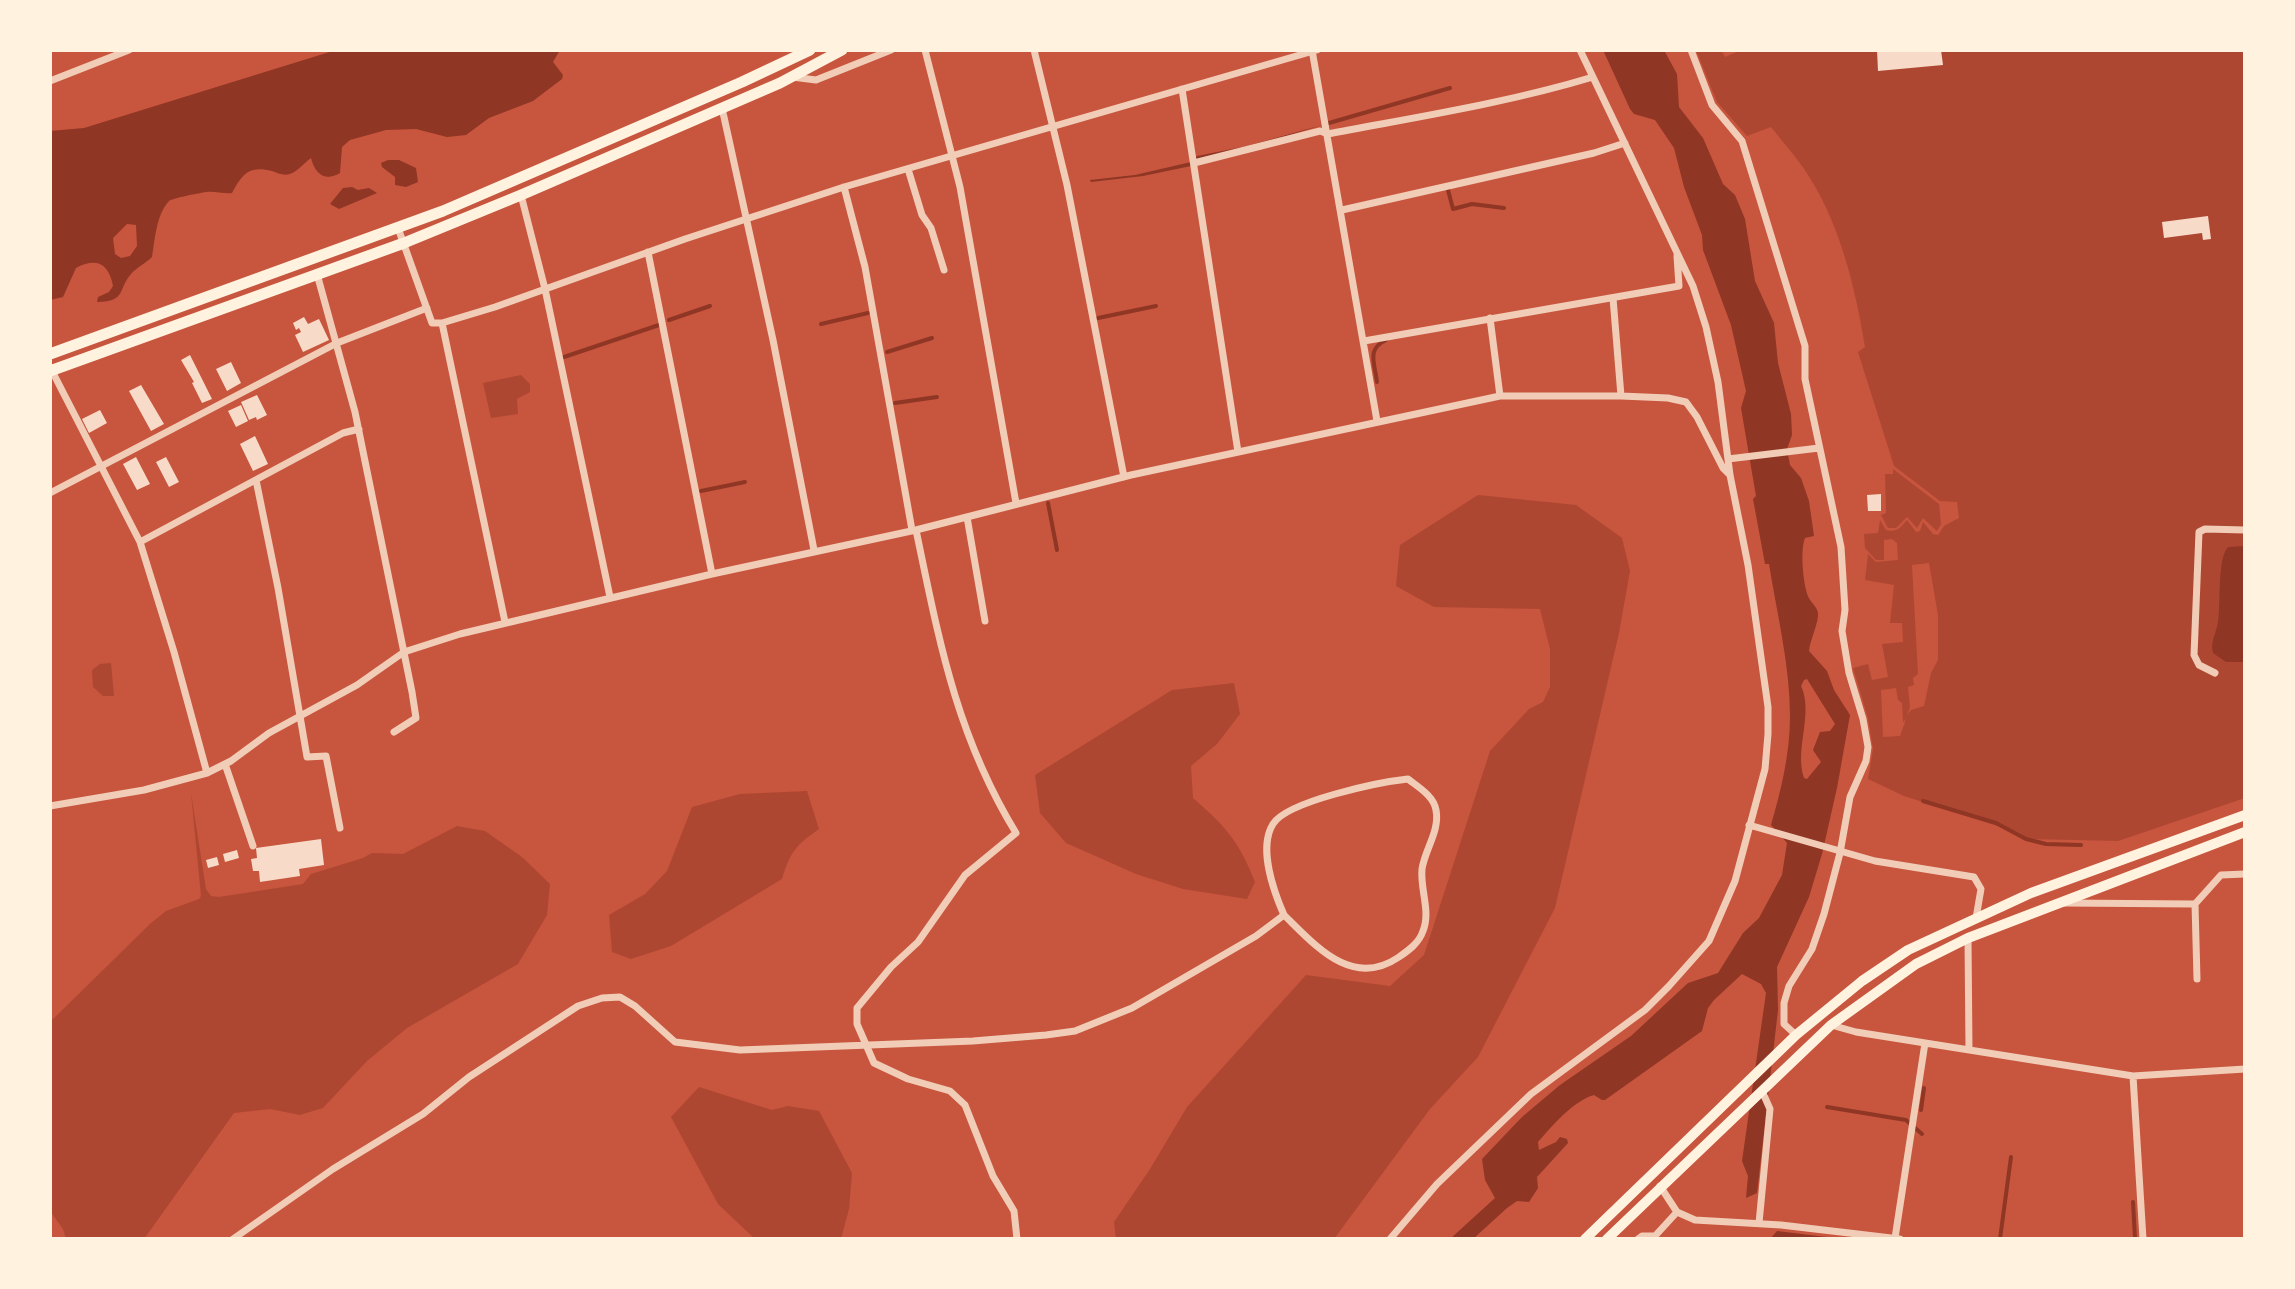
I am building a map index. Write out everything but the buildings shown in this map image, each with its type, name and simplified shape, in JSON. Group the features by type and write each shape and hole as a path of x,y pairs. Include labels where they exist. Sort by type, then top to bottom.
{"highway":[{"path":"50,354 398,228 676,111 810,50"},
{"path":"51,369 404,243 722,108 792,77 842,50"}],"main road":[{"path":"1585,1239 1796,1035 1862,981 1908,950 2031,893 2245,815"},
{"path":"1607,1239 1831,1025 1916,964 1968,938 2245,832"}],"street":[{"path":"50,81 129,50"},
{"path":"792,77 816,80 891,50"},
{"path":"925,50 953,156 1016,503"},
{"path":"1034,50 1054,127 1124,477"},
{"path":"398,228 432,323 442,323 844,187 1314,50 1377,421"},
{"path":"1390,1239 1437,1184 1531,1094 1645,1010 1709,941 1735,881 1765,769 1768,707 1748,565 1706,327 1693,286 1580,50"},
{"path":"1691,50 1712,105 1742,141 1805,346 1805,379 1841,547 1845,610 1842,631 1868,747 1866,761 1850,797 1839,852 1812,949 1789,986 1784,1003 1784,1024 1796,1035"},
{"path":"1194,163 1320,131 1328,134 1512,98 1593,77"},
{"path":"1182,89 1238,452"},
{"path":"722,108 814,550"},
{"path":"1342,210 1594,153 1625,143"},
{"path":"908,169 944,270"},
{"path":"844,187 865,267 914,530 953,696 994,798 1016,833 965,875 918,942 891,967 857,1008 857,1024 874,1063 950,1091 965,1105 993,1176 1011,1203 1017,1239"},
{"path":"521,195 545,289 610,597"},
{"path":"648,252 712,574"},
{"path":"1364,341 1679,286 1677,255"},
{"path":"317,274 359,429 416,718 394,732"},
{"path":"1613,298 1621,396"},
{"path":"50,493 337,343 427,308"},
{"path":"1490,318 1500,396"},
{"path":"442,323 505,622"},
{"path":"51,369 140,542 207,773"},
{"path":"50,806 144,790 207,773 269,733 357,685 404,652 505,622 814,550 914,530 1124,477 1500,396 1621,396 1686,402 1730,475"},
{"path":"140,542 343,433 359,429"},
{"path":"1730,459 1818,448"},
{"path":"256,480 307,757 326,756 340,828"},
{"path":"967,517 985,621"},
{"path":"2215,673 2199,665 2194,655 2199,532 2205,529 2245,530"},
{"path":"225,764 253,846"},
{"path":"1408,779 1432,799 1436,810 1435,832 1424,856 1421,874 1426,919 1423,932 1413,947 1389,964 1365,970 1343,963 1317,948 1284,915 1273,890 1267,842 1273,823 1285,814 1370,784 1408,779"},
{"path":"1749,825 1875,861 1974,877 1981,889 1976,918"},
{"path":"2197,979 2195,904 2221,875 2245,874"},
{"path":"2060,903 2195,904"},
{"path":"233,1239 333,1169 423,1114 469,1077 578,1006 592,1001 620,997 635,1006 675,1042 694,1047 740,1050 973,1041 1075,1031 1104,1021 1173,986 1256,936 1284,915"},
{"path":"1968,938 1969,1050"},
{"path":"1831,1025 1856,1032 2133,1076 2245,1069"},
{"path":"1660,1186 1677,1212 1695,1220 1759,1223 1897,1239 1925,1043"},
{"path":"2133,1076 2143,1239"},
{"path":"1759,1223 1770,1109 1762,1091"},
{"path":"1638,1239 1642,1236 1655,1237 1677,1212"}],"shaded area":[{"path":"336,50 560,50 553,62 563,75 562,79 533,101 489,118 466,135 447,137 416,129 386,130 350,140 342,147 340,173 335,176 321,175 311,158 290,174 252,170 243,176 232,193 206,192 169,201 159,220 152,257 131,274 117,297 97,302 98,297 109,292 113,286 105,268 90,263 76,268 63,297 50,300 50,131 84,128","holes":["127,224 136,225 137,246 130,256 121,258 115,254 113,238"]},
{"path":"1603,50 1664,50 1677,74 1679,107 1703,138 1723,184 1735,195 1745,219 1755,281 1774,323 1778,363 1791,414 1792,435 1787,449 1790,465 1801,478 1809,501 1814,536 1805,538 1803,567 1808,596 1818,613 1809,651 1827,671 1834,690 1850,715 1822,854 1809,897 1777,967 1778,1010 1757,1193 1746,1198 1748,1176 1742,1161 1766,993 1761,984 1742,974 1708,1008 1702,1031 1605,1100 1594,1095 1563,1115 1538,1142 1539,1150 1560,1137 1567,1139 1568,1143 1537,1177 1538,1188 1529,1202 1517,1201 1473,1239 1450,1239 1495,1198 1485,1180 1482,1159 1522,1117 1560,1085 1631,1036 1688,983 1718,973 1743,933 1759,918 1782,875 1787,843 1771,825 1787,758 1789,697 1769,564 1765,564 1753,499 1756,496 1741,408 1746,391 1731,325 1703,250 1702,235 1684,187 1674,148 1655,120 1634,114","holes":["1807,679 1835,724 1830,731 1820,732 1813,750 1821,762 1807,779 1804,778 1801,755 1806,708 1801,686 1804,680"]},
{"path":"1696,50 1721,50 1725,57 1741,50 2245,50 2245,798 2118,841 2030,839 1904,796 1868,779 1873,749 1868,718 1853,668 1868,664 1872,680 1888,677 1882,644 1903,642 1902,623 1890,623 1894,585 1865,580 1868,554 1876,562 1898,560 1897,543 1892,539 1884,540 1884,560 1876,560 1865,548 1864,534 1878,533 1880,520 1886,530 1893,531 1907,520 1916,532 1920,531 1923,522 1933,534 1938,535 1944,526 1959,518 1957,502 1940,501 1894,466 1858,352 1865,347 1844,253 1815,186 1771,127 1747,136 1717,102","holes":["1929,563 1938,615 1938,660 1931,673 1924,706 1911,710 1907,715 1910,707 1908,687 1914,685 1913,678 1918,674 1912,565","1896,688 1898,700 1902,703 1903,722 1906,719 1900,736 1883,737 1881,690"]},
{"path":"1322,125 1191,166 1143,176 1090,180 1135,175 1191,162 1197,156"},
{"path":"399,160 416,168 418,182 406,187 395,185 395,177 382,167 381,163"},
{"path":"343,188 358,190 369,188 377,193 339,209 330,204"},
{"path":"521,375 530,384 530,392 517,399 518,414 491,418 483,383"},
{"path":"1893,469 1939,504 1941,524 1937,531 1923,518 1917,528 1907,517 1896,528 1888,528 1881,515 1886,513 1885,474 1893,474"},
{"path":"1478,495 1576,505 1622,538 1630,571 1619,633 1555,908 1478,1057 1430,1109 1334,1239 1116,1239 1114,1222 1187,1107 1306,975 1390,986 1424,955 1490,751 1529,709 1543,702 1550,687 1550,649 1540,609 1434,607 1396,586 1400,545"},
{"path":"2245,546 2245,662 2226,662 2212,649 2218,622 2222,561 2228,547"},
{"path":"111,663 114,696 103,696 93,687 92,670 100,664"},
{"path":"1234,683 1240,714 1217,744 1191,766 1193,798 1230,836 1255,882 1247,899 1183,889 1136,874 1066,843 1040,813 1035,775 1172,690"},
{"path":"807,791 819,829 795,850 782,879 671,946 631,959 612,952 609,915 645,894 667,871 692,807 740,794"},
{"path":"191,793 206,889 211,896 303,884 311,874 372,853 403,854 457,826 485,831 522,857 550,884 547,915 518,964 407,1028 367,1061 323,1108 300,1115 270,1109 234,1113 144,1239 66,1239 50,1211 50,1022 151,923 166,911 201,896"},
{"path":"699,1087 772,1110 788,1106 819,1111 852,1173 849,1209 841,1239 755,1239 718,1204 671,1117"},
{"path":"1777,1231 1843,1239 1770,1239"}],"waterway":[{"path":"1329,123 1450,88"},
{"path":"1448,190 1453,209 1472,204 1504,208"},
{"path":"669,320 710,306"},
{"path":"1098,318 1156,306"},
{"path":"821,324 868,313"},
{"path":"564,357 659,325"},
{"path":"887,352 932,338"},
{"path":"1377,382 1374,352 1386,340"},
{"path":"895,403 937,397"},
{"path":"701,491 745,482"},
{"path":"1048,503 1057,550"},
{"path":"1923,801 1996,823 2026,839 2046,844 2081,845"},
{"path":"1921,1110 1924,1088"},
{"path":"1827,1107 1906,1120 1922,1134"},
{"path":"2000,1239 2011,1157"},
{"path":"2133,1202 2135,1239"}]}
